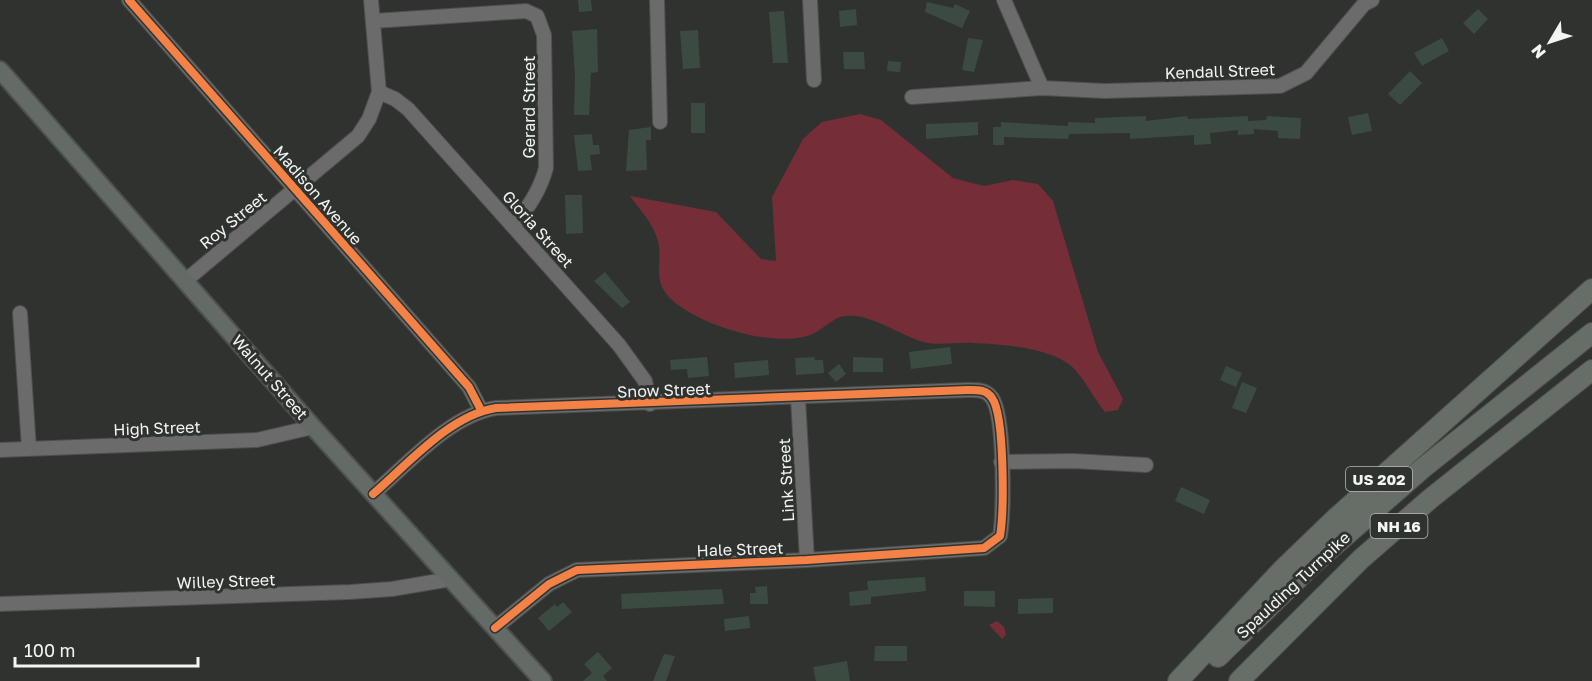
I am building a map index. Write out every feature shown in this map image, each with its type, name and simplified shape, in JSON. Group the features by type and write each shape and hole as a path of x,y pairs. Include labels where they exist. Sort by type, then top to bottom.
{"highway":[{"name":"US 202","path":"1178,681 1282,570 1336,518 1592,289"},
{"name":"Spaulding Turnpike","path":"1193,681 1320,558 1423,468 1592,333"},
{"name":"Spaulding Turnpike","path":"1239,681 1362,559 1430,499 1592,370"},
{"path":"1573,385 1592,376"}],"main road":[{"name":"Walnut Street","path":"0,70 313,427 543,681"}],"street":[{"name":"Madison Avenue","path":"129,0 469,387 481,410"},
{"name":"Roy Street","path":"185,281 358,136 369,119 379,92 371,0"},
{"path":"657,0 660,122"},
{"path":"810,0 814,80"},
{"path":"1004,0 1042,88"},
{"name":"Kendall Street","path":"912,97 1042,88 1105,91 1280,86 1306,73 1365,1"},
{"name":"Gerard Street","path":"373,21 526,11 537,16 544,35 546,168 542,184 514,226"},
{"name":"Gloria Street","path":"379,92 394,99 408,110 514,226 636,366 645,381 650,404"},
{"path":"20,313 29,449"},
{"name":"Snow Street","path":"373,494 447,430 481,410 984,391 992,397 997,407 1001,462"},
{"name":"Link Street","path":"798,398 807,560"},
{"name":"High Street","path":"0,450 257,440 313,427"},
{"path":"1001,462 1072,461 1146,465"},
{"name":"Hale Street","path":"495,628 549,584 577,570 974,550 994,543 1000,536 1001,462"},
{"name":"Willey Street","path":"0,604 350,592 392,589 452,579"}],"shaded area":[{"path":"860,114 881,120 953,178 984,186 1013,180 1038,184 1053,201 1098,352 1123,399 1118,410 1105,412 1076,371 1067,363 1043,352 999,345 923,342 856,316 846,316 832,321 810,335 777,339 758,337 702,319 673,301 666,293 660,278 659,246 655,232 630,196 716,212 761,259 776,261 772,197 803,139 822,122"},
{"path":"997,621 1004,627 1006,635 1002,639 989,625"}],"building":[{"path":"578,0 591,0 592,11 579,12"},
{"path":"927,2 953,8 955,4 970,11 962,28 925,12"},
{"path":"856,9 857,25 840,27 839,11"},
{"path":"1478,9 1488,19 1474,34 1463,23"},
{"path":"784,11 788,63 773,63 769,12"},
{"path":"597,29 598,72 591,73 589,115 574,115 575,76 572,31"},
{"path":"698,30 700,68 683,69 680,31"},
{"path":"968,38 983,40 974,72 962,70"},
{"path":"1442,38 1449,51 1422,66 1414,53"},
{"path":"843,52 864,52 865,69 844,69"},
{"path":"888,61 901,62 900,72 887,71"},
{"path":"1410,71 1422,83 1400,105 1388,94"},
{"path":"691,103 705,103 705,133 691,133"},
{"path":"1368,113 1372,131 1352,135 1348,117"},
{"path":"1146,116 1146,121 1187,116 1188,119 1248,116 1248,121 1266,120 1267,116 1301,118 1300,139 1278,138 1278,131 1254,129 1254,134 1238,135 1238,130 1210,133 1211,144 1194,145 1194,135 1130,139 1130,133 1069,134 1068,139 1004,137 1004,145 993,145 993,127 1001,127 1001,122 1068,126 1068,122 1095,123 1095,118"},
{"path":"978,122 978,135 926,139 926,124"},
{"path":"651,127 651,140 646,140 647,170 626,171 629,130"},
{"path":"592,134 593,145 599,145 600,154 590,155 592,170 578,171 574,135"},
{"path":"565,195 582,195 583,233 566,234"},
{"path":"605,272 630,302 622,308 594,281"},
{"path":"950,347 952,364 911,369 909,352"},
{"path":"707,357 709,376 688,378 687,369 671,370 670,360"},
{"path":"814,357 815,360 823,360 824,373 796,375 795,358"},
{"path":"853,357 883,358 883,372 853,372"},
{"path":"768,360 769,375 735,378 734,363"},
{"path":"839,364 846,374 836,382 828,373"},
{"path":"1226,366 1242,373 1236,387 1220,380"},
{"path":"1242,382 1257,388 1246,413 1232,408"},
{"path":"1181,487 1210,500 1204,514 1175,501"},
{"path":"925,577 926,591 871,597 871,604 850,606 849,592 868,590 867,581"},
{"path":"767,586 768,604 750,604 750,593 756,593 755,587"},
{"path":"722,589 724,604 622,609 621,594"},
{"path":"964,591 995,591 995,607 964,606"},
{"path":"1053,598 1053,613 1018,614 1018,599"},
{"path":"563,602 572,612 549,631 538,618 555,604 557,607"},
{"path":"749,616 750,628 725,631 724,619"},
{"path":"875,646 907,646 907,661 874,661"},
{"path":"598,652 612,668 603,676 607,681 583,681 592,673 584,664"},
{"path":"664,654 675,656 666,681 653,681"},
{"path":"847,661 850,681 816,681 813,667"}],"cycle path":[{"path":"129,0 469,387 481,410"},
{"path":"373,494 446,430 479,412 496,408 967,390 978,390 992,398 996,408 1001,444 1002,507 1000,536 984,548 807,560 577,570 549,584 495,628"}]}
